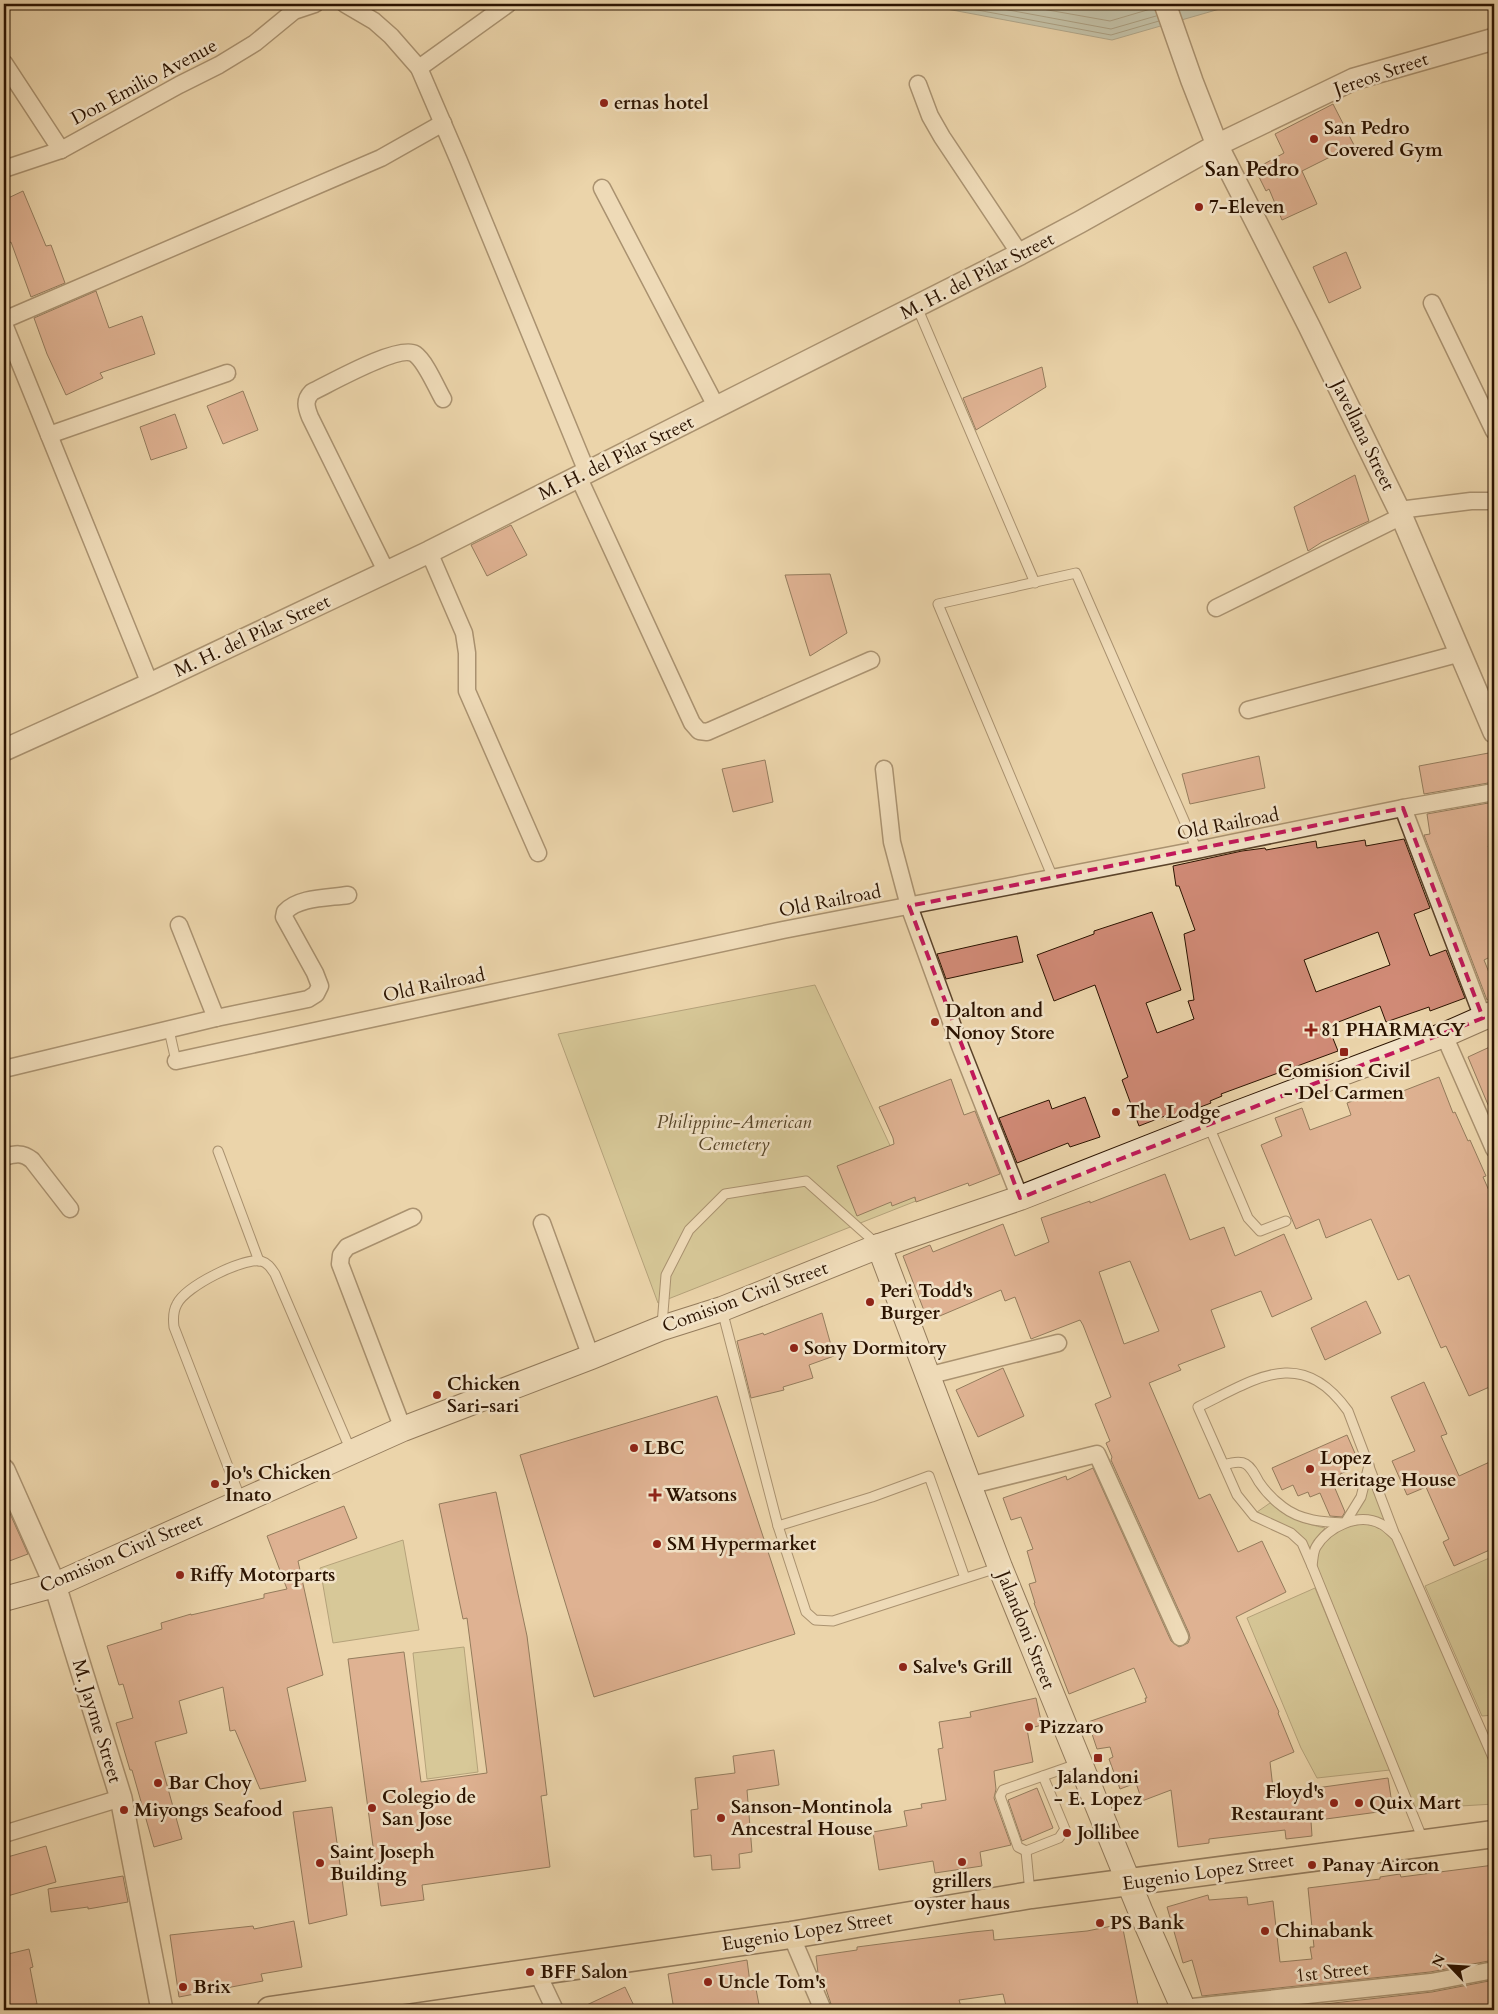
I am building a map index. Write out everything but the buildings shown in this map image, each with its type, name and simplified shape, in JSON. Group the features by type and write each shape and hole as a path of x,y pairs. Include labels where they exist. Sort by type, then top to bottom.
{"main road":[{"name":"Comision Civil Street","path":"4,1599 55,1585 403,1429 662,1328 722,1309 879,1246 1020,1198 1208,1124 1444,1035 1489,1015"},
{"name":"Jalandoni Street","path":"879,1246 968,1486 1180,2009"},
{"name":"Eugenio Lopez Street","path":"270,2010 791,1934 1031,1895 1494,1834"}],"street":[{"path":"288,7 315,4"},
{"path":"345,4 374,21 391,36 419,68 443,123 583,474 692,723 699,731 707,732 871,660"},
{"path":"419,68 508,4"},
{"name":"Javellana Street","path":"1165,4 1217,145 1401,513 1494,732"},
{"name":"Don Emilio Avenue","path":"4,169 61,150 179,84 219,65 255,44 288,7"},
{"name":"Jereos Street","path":"1217,145 1354,79 1494,39"},
{"path":"4,63 61,150"},
{"path":"918,84 930,116 942,137 1020,254"},
{"path":"4,320 381,158 443,123"},
{"name":"M. H. del Pilar Street","path":"4,750 150,684 429,552 918,307 1080,222 1217,145"},
{"path":"602,188 717,408"},
{"path":"1432,303 1494,431"},
{"path":"4,324 150,684"},
{"path":"387,572 310,417 306,407 307,396 378,359 408,352 414,354 421,361 443,400"},
{"path":"49,435 227,373"},
{"path":"1216,608 1401,513 1471,501 1494,501"},
{"path":"429,552 464,632 467,652 467,691 538,853"},
{"path":"1248,710 1461,653"},
{"path":"884,769 892,842 909,906 957,1037 1020,1198"},
{"name":"Old Railroad","path":"176,1061 783,930 1198,850 1403,808 1494,792"},
{"path":"1403,808 1489,1015"},
{"path":"4,1069 216,1018 308,999 316,994 320,986 315,973 284,918 285,912 290,906 302,902 348,895"},
{"path":"179,925 216,1018"},
{"path":"1444,1035 1494,1149"},
{"path":"4,1157 19,1154 26,1155 70,1209"},
{"path":"403,1429 340,1264 342,1255 347,1247 413,1217"},
{"path":"542,1223 591,1357"},
{"path":"927,1376 1058,1343"},
{"path":"968,1486 1097,1454 1180,1637"},
{"name":"M. Jayme Street","path":"4,1470 55,1585 121,1798 162,2010"},
{"path":"4,1834 121,1798"},
{"path":"791,1934 823,2010"},
{"name":"1st Street","path":"1180,2009 1431,1982 1494,1970"},
{"path":"537,1972 555,2010"}],"lane":[{"path":"918,307 1035,583"},
{"path":"1053,878 938,604 1076,573 1198,850"},
{"path":"169,1030 176,1061"},
{"path":"1208,1124 1248,1218 1260,1231 1286,1221"},
{"path":"218,1151 260,1261"},
{"path":"662,1328 666,1276 689,1230 725,1194 806,1181 879,1246"},
{"path":"241,1500 174,1327 173,1316 177,1303 193,1288 214,1274 260,1261 268,1264 275,1274 351,1451"},
{"path":"722,1309 778,1526 806,1612 815,1620 833,1621 1000,1567"},
{"path":"1424,1842 1302,1543 1291,1533 1254,1516 1237,1495 1198,1407 1263,1376 1290,1371 1318,1382 1336,1394 1348,1411 1396,1536 1494,1760"},
{"path":"1224,1465 1236,1461 1246,1463 1254,1471 1260,1483 1284,1508 1318,1522 1345,1523 1366,1519 1382,1524 1396,1536"},
{"path":"1312,1566 1315,1549 1325,1535 1345,1523 1361,1497 1369,1464"},
{"path":"778,1526 872,1497 928,1476 965,1578"},
{"path":"1043,1776 1065,1829 1059,1838 1026,1851 1018,1847 1000,1796 1001,1792 1004,1790 1043,1776 1080,1763"},
{"path":"1026,1851 1031,1895"}],"highlighted area":[{"path":"1403,808 1483,1018 1020,1198 909,906"}],"green space":[{"name":"Philippine-American Cemetery","path":"815,985 916,1201 658,1303 558,1034"},
{"path":"1370,1478 1389,1528 1351,1519 1359,1508"},
{"path":"1270,1503 1296,1519 1325,1528 1314,1540 1310,1548 1298,1533 1257,1512"},
{"path":"1366,1519 1396,1536 1494,1760 1494,1804 1410,1809 1312,1566 1325,1535"},
{"path":"403,1540 419,1630 333,1643 320,1568"},
{"path":"1494,1556 1494,1715 1482,1716 1425,1586"},
{"path":"1315,1588 1390,1770 1317,1778 1301,1748 1247,1618"},
{"path":"464,1647 478,1772 427,1779 413,1653"}],"water":[{"path":"920,4 1237,4 1112,40"}],"place":[{"name":"ernas hotel","path":"604,103"},
{"name":"San Pedro Covered Gym","path":"1314,139"},
{"name":"7-Eleven","path":"1199,207"},
{"name":"Dalton and Nonoy Store","path":"935,1022"},
{"name":"81 PHARMACY","path":"1311,1030"},
{"name":"Comision Civil - Del Carmen","path":"1344,1052"},
{"name":"The Lodge","path":"1116,1112"},
{"name":"Peri Todd's Burger","path":"870,1302"},
{"name":"Sony Dormitory","path":"794,1348"},
{"name":"Chicken Sari-sari","path":"437,1395"},
{"name":"LBC","path":"634,1448"},
{"name":"Lopez Heritage House","path":"1310,1469"},
{"name":"Jo's Chicken Inato","path":"215,1484"},
{"name":"Watsons","path":"655,1495"},
{"name":"SM Hypermarket","path":"657,1544"},
{"name":"Riffy Motorparts","path":"180,1575"},
{"name":"Salve's Grill","path":"903,1667"},
{"name":"Pizzaro","path":"1029,1727"},
{"name":"Jalandoni - E. Lopez","path":"1098,1758"},
{"name":"Bar Choy","path":"158,1783"},
{"name":"Floyd's Restaurant","path":"1334,1803"},
{"name":"Quix Mart","path":"1359,1803"},
{"name":"Colegio de San Jose","path":"372,1808"},
{"name":"Miyongs Seafood","path":"124,1810"},
{"name":"Sanson-Montinola Ancestral House","path":"721,1818"},
{"name":"Jollibee","path":"1067,1833"},
{"name":"grillers oyster haus","path":"962,1862"},
{"name":"Saint Joseph Building","path":"320,1863"},
{"name":"Panay Aircon","path":"1312,1865"},
{"name":"PS Bank","path":"1100,1923"},
{"name":"Chinabank","path":"1265,1931"},
{"name":"BFF Salon","path":"530,1972"},
{"name":"Uncle Tom's","path":"708,1982"},
{"name":"Brix","path":"183,1987"}],"district":[{"name":"San Pedro","path":"1252,169"}]}
